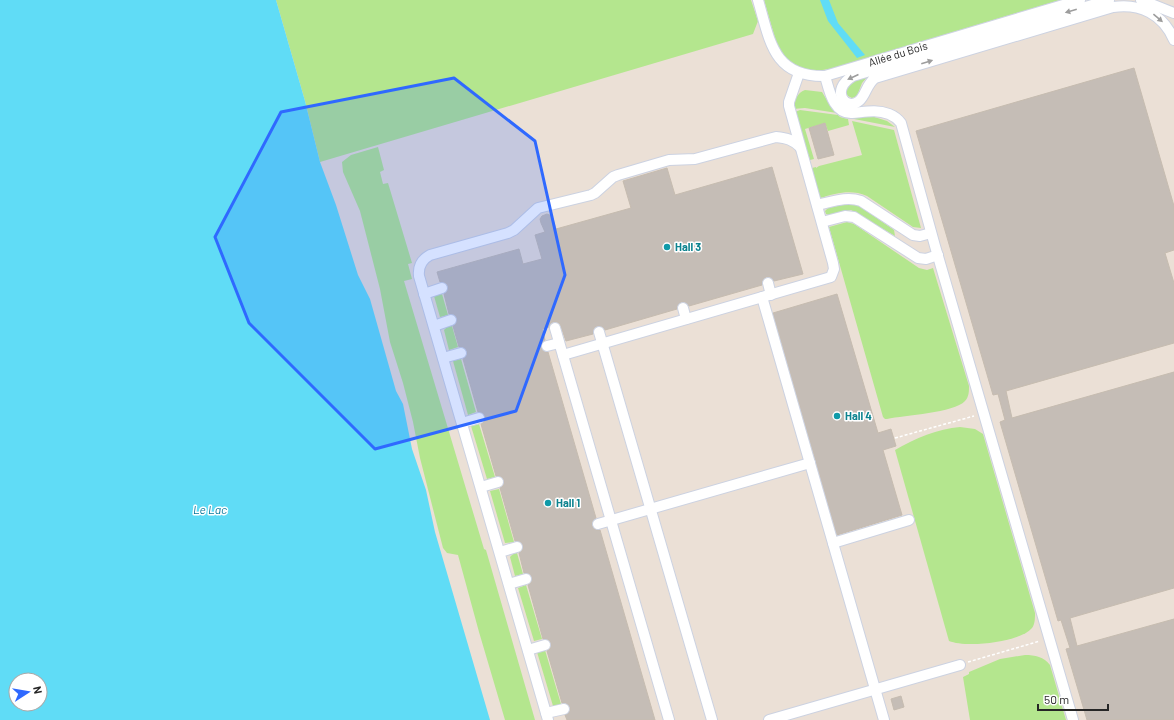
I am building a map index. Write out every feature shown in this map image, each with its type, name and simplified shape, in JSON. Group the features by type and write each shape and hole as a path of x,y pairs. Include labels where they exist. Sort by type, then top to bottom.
{"street":[{"name":"Allée du Bois","path":"758,0 774,49 781,61 799,73 813,76 825,76 1080,0"},
{"path":"1109,0 853,76 843,85 840,91 841,96 850,104 855,103 859,101 870,82 875,78 1113,7 1132,6 1142,8 1152,13 1161,19 1168,28 1174,40"},
{"path":"1140,0 1174,13"},
{"path":"563,355 831,277 834,269 833,263 789,106 799,73"},
{"path":"825,76 833,100 837,106 844,111 850,113 870,111 884,112 894,116 901,123 931,233 1073,720"},
{"path":"564,709 547,717 424,294 419,271 421,263 426,257 508,233 514,230 538,208 591,195 613,177 618,175 669,160 695,159 776,137 790,139 800,147"},
{"path":"817,205 842,199 854,199 861,201 913,235 920,236 931,233"},
{"path":"822,222 845,216 854,217 918,258 926,259 938,255"},
{"path":"768,283 767,296 810,462 884,720"},
{"path":"424,294 442,288"},
{"path":"683,308 686,320"},
{"path":"434,326 451,320"},
{"path":"555,328 669,720"},
{"path":"599,332 712,720"},
{"path":"547,346 559,342"},
{"path":"443,358 461,352"},
{"path":"462,423 479,418"},
{"path":"598,524 810,462"},
{"path":"481,487 498,482"},
{"path":"833,543 909,520"},
{"path":"500,552 517,547"},
{"path":"509,584 526,579"},
{"path":"528,650 545,644"},
{"path":"769,720 960,665"}],"path":[{"path":"895,438 984,413"},
{"path":"960,665 1049,638"}],"highlighted area":[{"path":"454,78 535,141 565,275 516,411 375,449 249,323 215,237 281,112"}],"green space":[{"path":"276,0 751,0 758,21 753,34 320,162 305,101"},
{"path":"764,0 1060,0 830,69 814,71 793,65 783,56 777,45"},
{"path":"868,76 862,83 857,96 852,98 848,96 846,93 847,89 854,80"},
{"path":"805,90 822,92 831,107 837,113 805,108 793,109 796,98"},
{"path":"800,110 838,115 848,119 849,125 828,131 825,123 805,129 814,159 810,160 795,112"},
{"path":"868,115 887,121 895,127 849,118"},
{"path":"852,121 894,130 921,228 913,227 867,196 861,194 844,192 820,198 812,168 862,155"},
{"path":"378,147 384,170 380,172 383,184 388,183 412,263 408,264 412,279 404,281 484,549 486,550 535,720 505,720 458,555 447,553 443,548 403,383 390,342 380,289 360,211 343,172 342,162 351,155"},
{"path":"847,204 861,207 894,230 895,236 851,210 829,215 826,214 825,211 828,208"},
{"path":"847,222 854,224 919,268 927,270 933,268 969,386 967,398 959,405 929,413 887,419 883,417 829,227"},
{"path":"442,294 448,315 440,317 434,296"},
{"path":"452,326 458,347 449,350 444,330 447,327"},
{"path":"461,359 476,412 468,415 453,361"},
{"path":"479,424 495,477 487,479 471,426"},
{"path":"960,427 975,429 983,434 1035,613 1032,628 1025,633 1005,641 967,644 949,641 895,450 927,435"},
{"path":"499,489 514,542 505,543 490,491"},
{"path":"517,553 523,574 515,576 510,557"},
{"path":"526,585 542,639 534,641 518,588"},
{"path":"545,650 561,704 553,706 537,652"},
{"path":"1025,655 1039,657 1050,665 1066,720 970,720 963,677 969,674 969,672 1000,659"}],"water":[{"name":"Le Lac","path":"0,0 276,0 305,101 320,162 336,205 358,275 370,299 396,391 403,404 412,449 426,490 435,532 490,720 0,720"},
{"path":"820,0 829,0 838,23 865,55 857,58 828,21"}],"building":[{"path":"1134,68 1174,206 1174,250 1165,253 1174,283 1174,343 1006,391 1012,418 1174,372 1174,588 1070,618 1077,646 1174,619 1174,720 1087,720 1066,649 1070,648 1061,620 1058,621 1000,422 1005,420 998,394 993,395 916,131"},
{"path":"825,123 834,155 818,159 809,128"},
{"path":"772,167 803,274 774,281 770,277 766,277 762,281 762,285 689,306 685,302 681,302 677,306 677,309 605,330 603,327 598,326 594,328 593,334 566,341 560,324 557,322 553,322 549,327 542,329 545,340 541,344 541,348 545,352 548,352 596,518 592,522 592,526 596,530 600,530 655,720 567,720 565,715 570,711 570,707 566,703 562,703 547,651 550,649 551,644 549,640 543,639 528,585 531,583 532,578 530,574 524,573 519,553 522,551 523,546 521,542 515,541 500,488 503,486 504,481 502,477 496,476 481,424 484,422 485,417 483,413 478,412 463,359 467,355 467,351 463,347 459,347 453,326 456,324 457,318 455,315 449,314 444,294 447,292 448,286 446,283 440,282 437,272 519,249 523,264 542,259 535,235 545,232 540,219 542,216 547,214 552,216 556,229 631,208 623,181 667,168 675,195"},
{"name":"Hall 4","path":"837,294 878,433 891,429 896,446 883,450 902,515 837,535 773,313"},
{"path":"901,696 904,707 894,710 891,699"}],"place":[{"name":"Hall 3","path":"667,247"},
{"name":"Hall 4","path":"837,416"},
{"name":"Hall 1","path":"548,503"}]}
